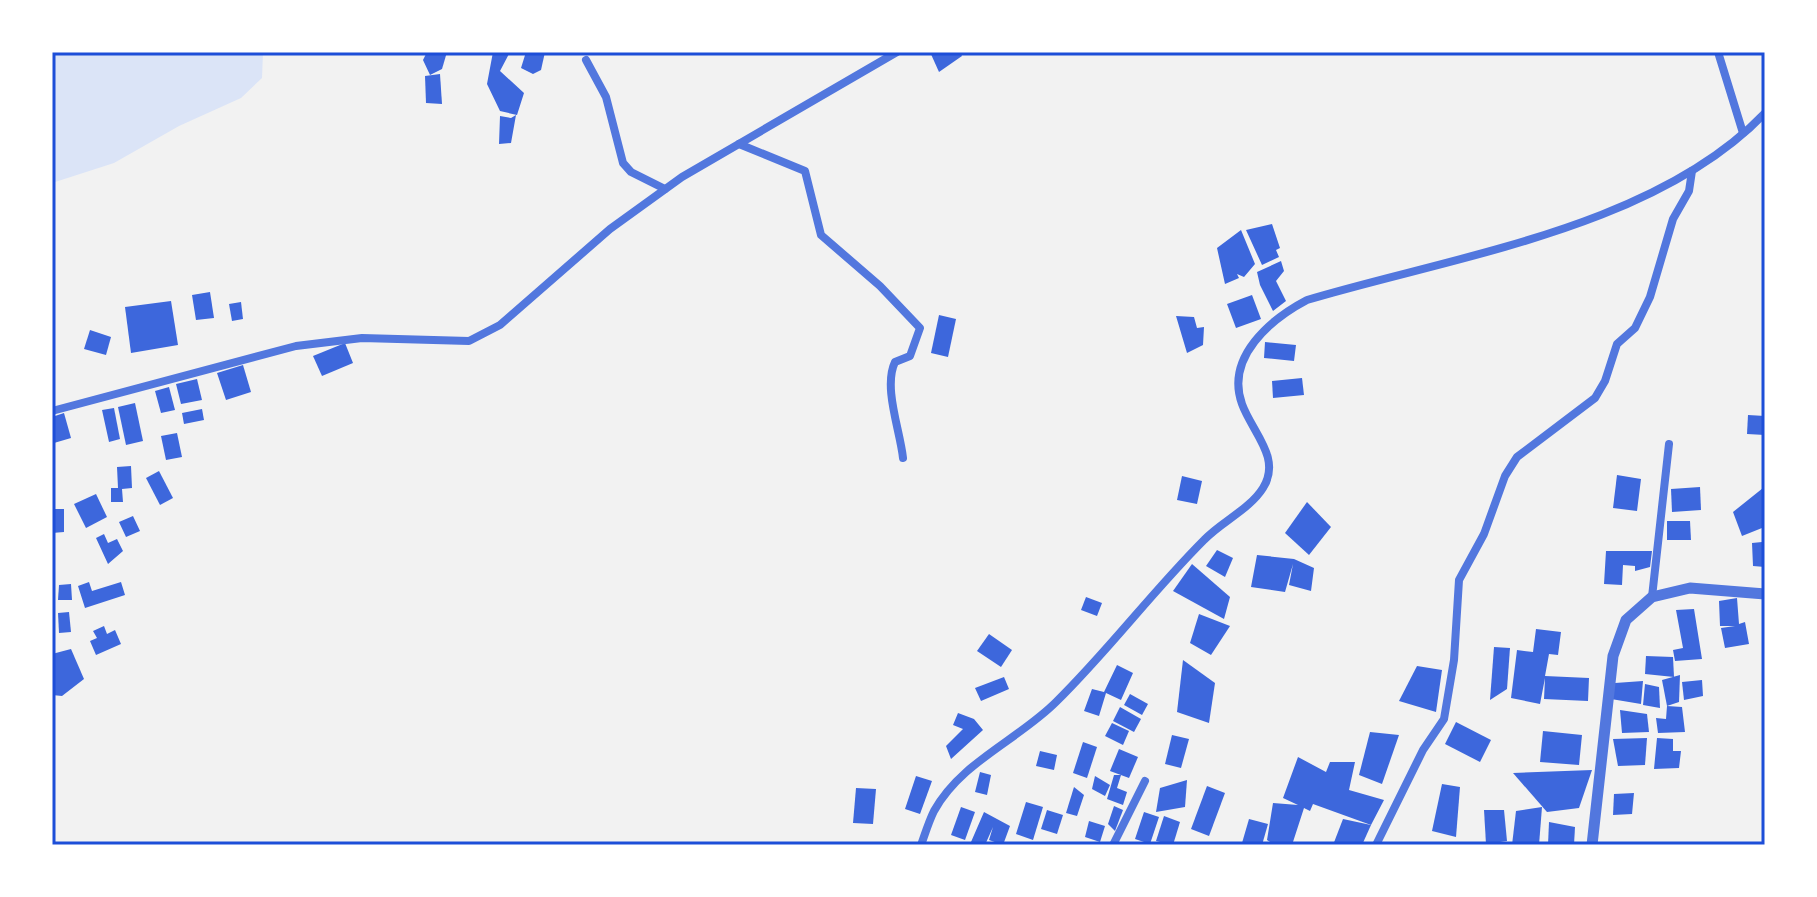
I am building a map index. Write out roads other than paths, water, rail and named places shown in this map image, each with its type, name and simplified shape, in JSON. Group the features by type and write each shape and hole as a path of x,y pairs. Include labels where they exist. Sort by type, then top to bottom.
{"street":[{"path":"52,411 296,346 362,338 442,343 469,341 500,325 610,229 665,189 897,52"},
{"path":"1718,52 1743,133"},
{"path":"586,60 606,97 623,163 631,172 665,189"},
{"path":"921,845 934,811 954,782 1053,706 1221,523 1262,491 1269,459 1241,401 1240,382 1252,344 1280,314 1307,300 1431,268 1594,215 1692,171 1765,113"},
{"path":"739,144 805,171 821,235 880,286 920,328 910,356 895,362 892,369 891,396 903,458"},
{"path":"1376,845 1416,763 1444,719 1454,660 1459,580 1484,534 1505,476 1517,457 1595,398 1605,381 1617,344 1635,328 1650,297 1673,219 1689,191 1692,171"},
{"path":"1652,597 1669,444"},
{"path":"1592,845 1613,656 1626,620 1652,597 1690,588 1765,594"},
{"path":"1113,845 1145,781"}]}
